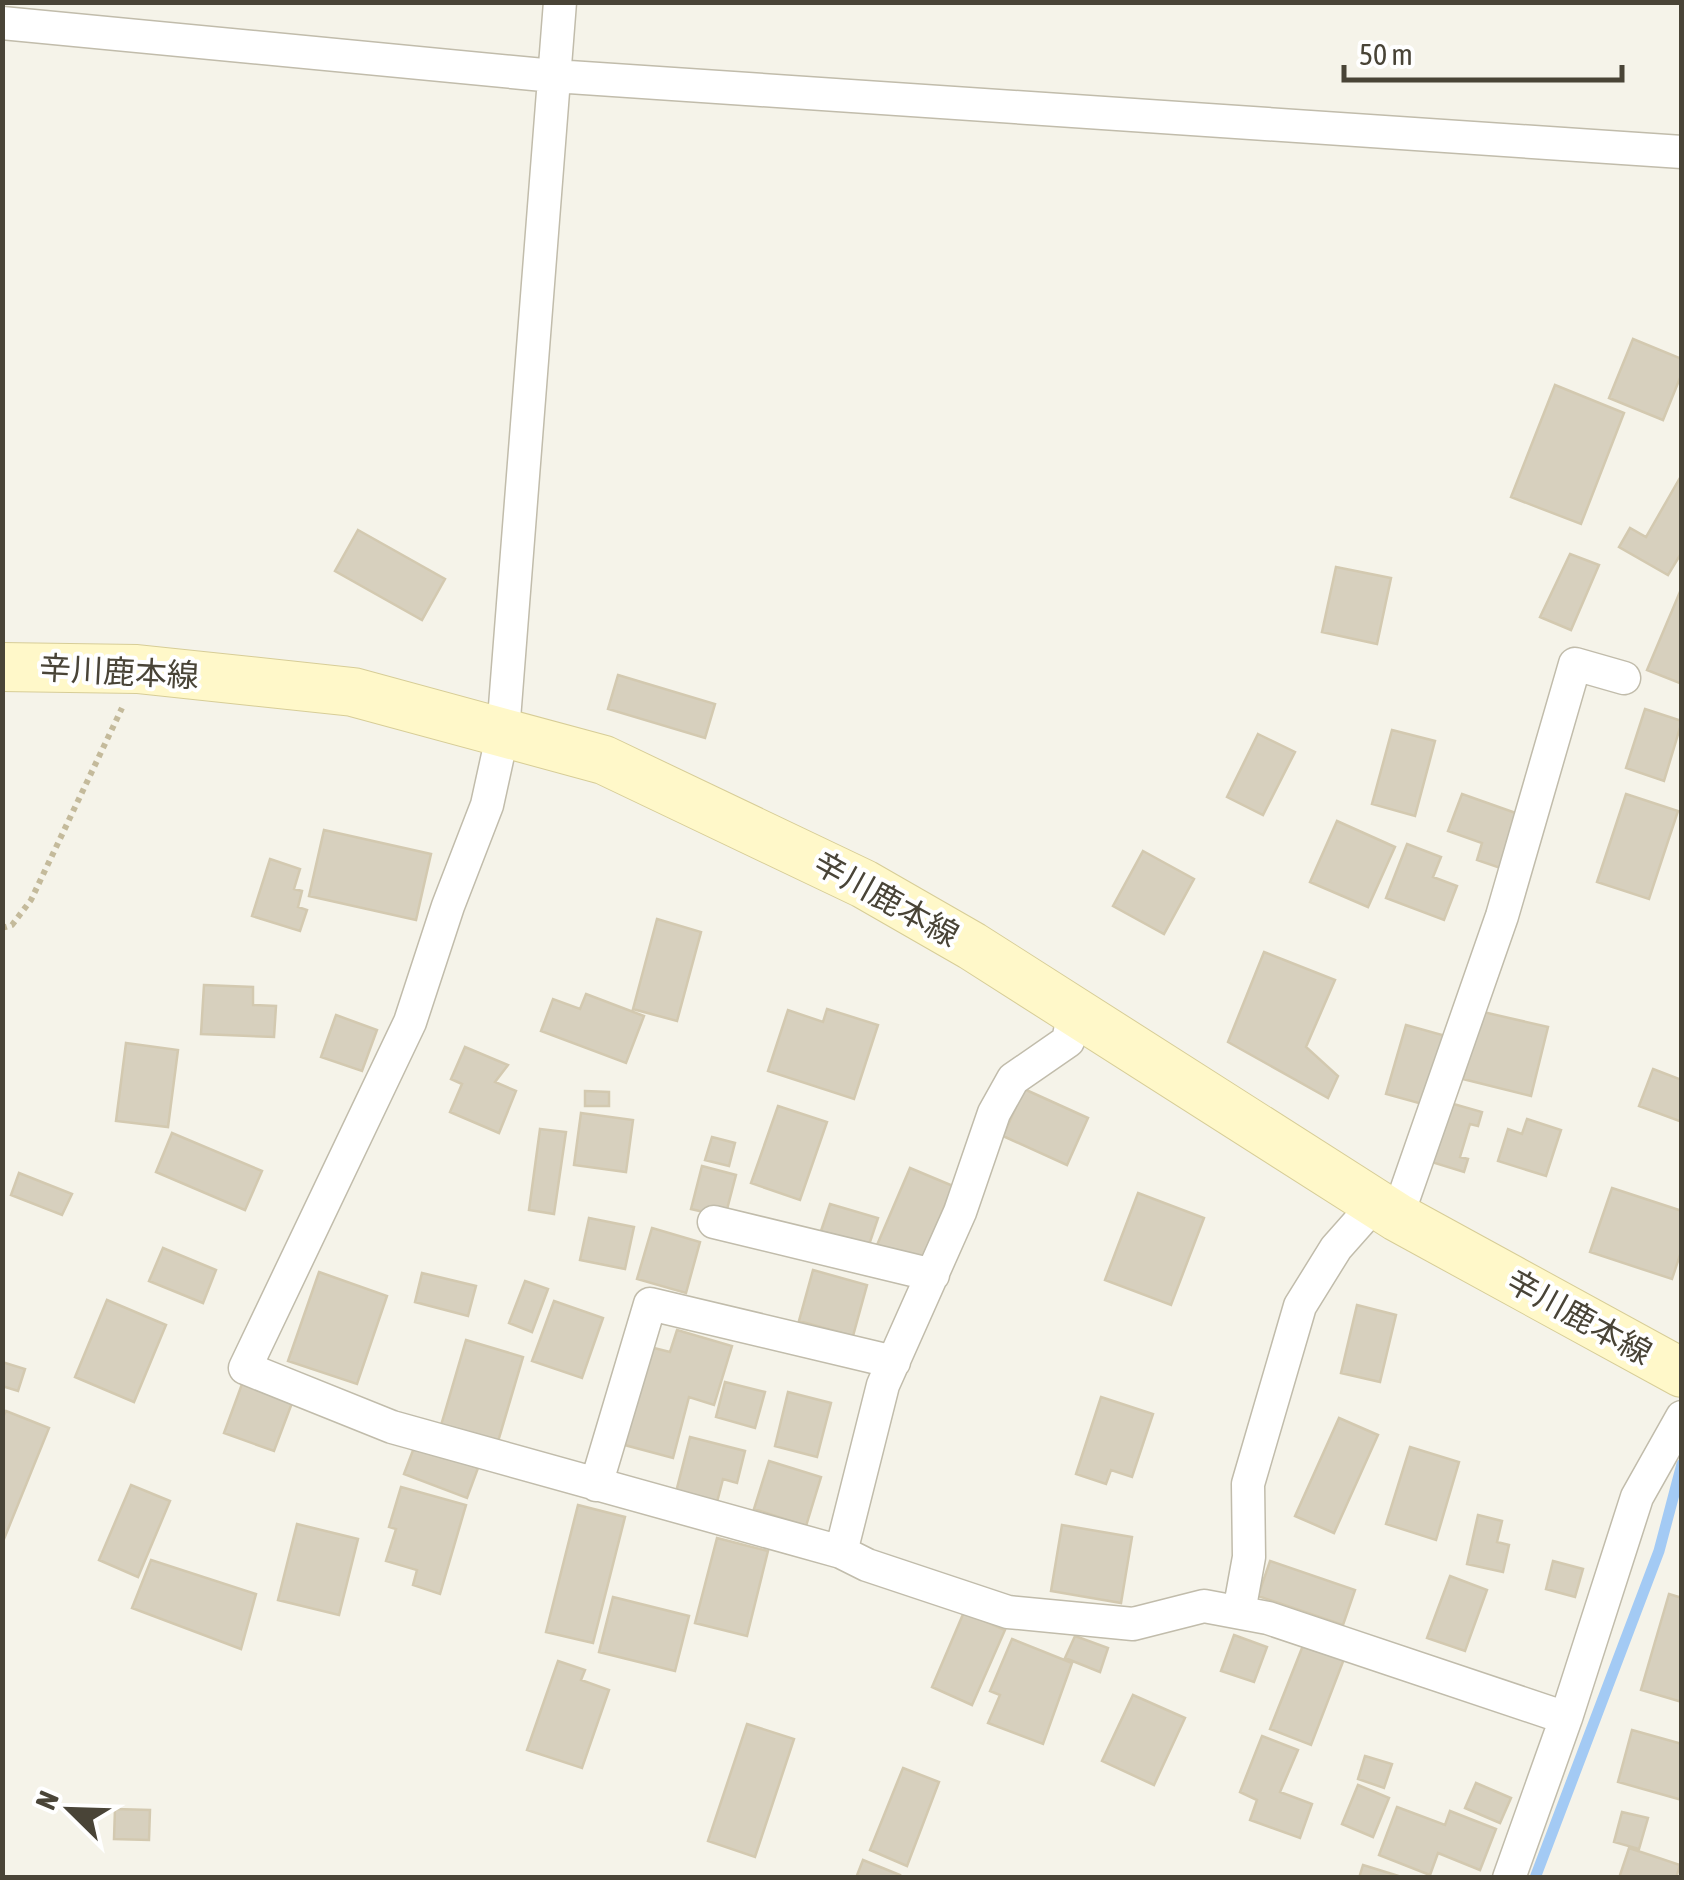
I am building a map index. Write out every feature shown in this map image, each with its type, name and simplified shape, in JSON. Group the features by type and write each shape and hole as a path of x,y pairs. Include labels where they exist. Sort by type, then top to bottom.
{"main road":[{"name":"辛川鹿本線","path":"2,667 137,669 353,692 604,760 849,876 972,946 1386,1210 1682,1373"}],"street":[{"path":"560,2 503,732 487,805 410,1022 244,1368 392,1427 841,1552 867,1566 1008,1612 1133,1624 1204,1606 1239,1612 1268,1618 1566,1718"},
{"path":"2,23 554,76 1682,152"},
{"path":"1239,1612 1249,1557 1248,1484 1300,1306 1336,1248 1386,1210 1502,916 1574,664 1624,678"},
{"path":"841,1552 883,1384 960,1212 994,1112 1013,1080 1068,1041 1074,1011"},
{"path":"714,1222 933,1275"},
{"path":"596,1485 650,1304 894,1362"},
{"path":"1509,1878 1637,1498 1682,1417"}],"path":[{"path":"2,928 12,926 31,900 113,730 137,669"}],"building":[{"path":"1633,339 1682,359 1682,373 1663,420 1609,398"},
{"path":"1555,385 1624,413 1581,524 1511,497"},
{"path":"1681,476 1682,552 1668,575 1619,547 1630,528 1646,537"},
{"path":"358,530 445,579 422,620 335,571"},
{"path":"1570,554 1599,565 1571,630 1540,617"},
{"path":"1336,567 1391,578 1377,644 1322,632"},
{"path":"1682,587 1682,684 1647,670"},
{"path":"618,675 715,704 705,738 608,709"},
{"path":"1645,709 1682,721 1664,781 1626,768"},
{"path":"1392,730 1435,741 1415,816 1372,804"},
{"path":"1258,734 1295,752 1263,815 1227,797"},
{"path":"1462,794 1527,817 1509,871 1477,860 1482,843 1448,831"},
{"path":"1626,794 1678,811 1649,899 1597,882"},
{"path":"1337,821 1395,847 1368,907 1310,882"},
{"path":"324,830 431,854 416,920 309,896"},
{"path":"1407,844 1441,857 1433,877 1457,886 1444,920 1386,898"},
{"path":"1143,851 1194,879 1164,934 1113,906"},
{"path":"270,859 300,869 294,889 302,891 298,907 307,910 300,931 252,916"},
{"path":"657,919 701,932 677,1021 633,1009"},
{"path":"1264,952 1335,980 1306,1047 1338,1076 1328,1098 1228,1042"},
{"path":"204,985 253,987 253,1005 276,1006 274,1037 201,1034"},
{"path":"586,994 644,1016 626,1063 541,1031 553,999 580,1009"},
{"path":"827,1009 878,1025 854,1099 768,1071 788,1010 823,1022"},
{"path":"1479,1011 1548,1027 1531,1096 1463,1079"},
{"path":"336,1015 377,1030 362,1071 321,1057"},
{"path":"1406,1025 1446,1036 1426,1105 1386,1094"},
{"path":"126,1043 178,1050 168,1127 116,1121"},
{"path":"465,1047 508,1065 495,1082 516,1091 499,1133 450,1112 462,1084 451,1079"},
{"path":"1653,1069 1682,1080 1682,1122 1639,1106"},
{"path":"1024,1089 1088,1118 1067,1165 1003,1136"},
{"path":"585,1091 609,1092 609,1106 585,1106"},
{"path":"1443,1101 1482,1112 1478,1126 1470,1124 1460,1157 1468,1159 1464,1172 1425,1160"},
{"path":"778,1106 827,1122 800,1200 751,1183"},
{"path":"581,1113 633,1120 626,1172 574,1165"},
{"path":"1527,1119 1561,1130 1546,1176 1498,1161 1508,1129 1522,1134"},
{"path":"540,1129 566,1132 554,1214 529,1210"},
{"path":"172,1133 262,1171 245,1210 156,1172"},
{"path":"712,1137 735,1143 729,1166 705,1160"},
{"path":"702,1166 736,1175 725,1217 691,1209"},
{"path":"910,1168 953,1186 920,1264 877,1245"},
{"path":"19,1173 72,1194 62,1215 11,1195"},
{"path":"1612,1188 1682,1211 1682,1249 1672,1279 1590,1252"},
{"path":"1138,1193 1204,1218 1171,1305 1105,1280"},
{"path":"830,1204 878,1218 869,1245 821,1231"},
{"path":"589,1218 634,1227 625,1269 580,1260"},
{"path":"652,1228 700,1242 686,1293 637,1279"},
{"path":"163,1248 216,1270 203,1303 149,1281"},
{"path":"813,1270 867,1285 853,1336 799,1321"},
{"path":"319,1272 387,1296 357,1384 288,1361"},
{"path":"422,1273 476,1286 468,1316 415,1302"},
{"path":"525,1281 548,1289 532,1332 509,1323"},
{"path":"107,1300 166,1325 134,1402 75,1377"},
{"path":"554,1301 603,1318 582,1378 532,1361"},
{"path":"1357,1305 1396,1315 1380,1382 1341,1373"},
{"path":"677,1330 732,1346 714,1405 689,1397 673,1458 621,1444 646,1346 670,1352"},
{"path":"466,1340 523,1357 497,1445 440,1429"},
{"path":"2,1362 25,1369 18,1391 2,1386"},
{"path":"725,1382 765,1392 755,1428 716,1417"},
{"path":"242,1384 292,1403 274,1451 224,1433"},
{"path":"788,1392 831,1403 817,1457 775,1446"},
{"path":"1101,1397 1153,1414 1132,1477 1111,1470 1106,1484 1076,1474"},
{"path":"6,1411 49,1428 2,1544 2,1419"},
{"path":"1339,1418 1378,1435 1334,1533 1295,1516"},
{"path":"690,1437 745,1451 737,1483 723,1479 717,1502 676,1492"},
{"path":"415,1445 478,1468 467,1498 404,1474"},
{"path":"1410,1447 1459,1462 1436,1540 1386,1524"},
{"path":"769,1461 821,1477 806,1526 754,1509"},
{"path":"131,1485 170,1501 138,1577 99,1560"},
{"path":"401,1487 466,1505 440,1594 413,1585 417,1570 386,1561 396,1529 389,1527"},
{"path":"578,1505 625,1517 593,1643 546,1632"},
{"path":"1478,1515 1502,1521 1497,1542 1509,1545 1503,1572 1467,1564"},
{"path":"297,1524 358,1539 339,1615 278,1600"},
{"path":"1062,1525 1132,1537 1121,1603 1051,1591"},
{"path":"717,1538 768,1551 747,1636 695,1623"},
{"path":"151,1560 256,1594 241,1649 132,1608"},
{"path":"1270,1561 1355,1590 1343,1625 1258,1596"},
{"path":"1553,1561 1583,1569 1575,1597 1546,1589"},
{"path":"1450,1576 1487,1590 1465,1651 1427,1638"},
{"path":"1669,1594 1682,1598 1682,1702 1641,1690"},
{"path":"613,1597 689,1616 675,1671 599,1652"},
{"path":"964,1612 1005,1630 972,1705 932,1687"},
{"path":"1234,1635 1267,1647 1254,1682 1221,1671"},
{"path":"1075,1636 1108,1648 1100,1672 1065,1658"},
{"path":"1012,1639 1072,1663 1043,1744 988,1723 1000,1695 990,1691"},
{"path":"1304,1643 1344,1659 1311,1745 1270,1729"},
{"path":"558,1661 585,1670 581,1680 609,1690 582,1768 527,1750"},
{"path":"1133,1695 1185,1718 1154,1785 1102,1761"},
{"path":"747,1724 794,1739 755,1857 708,1841"},
{"path":"1632,1730 1682,1744 1682,1800 1618,1782"},
{"path":"1262,1736 1298,1750 1280,1792 1312,1804 1300,1838 1250,1820 1257,1800 1240,1792"},
{"path":"1365,1756 1392,1764 1384,1788 1358,1779"},
{"path":"903,1768 939,1782 907,1866 870,1850"},
{"path":"1476,1783 1511,1798 1500,1823 1465,1808"},
{"path":"1358,1785 1389,1798 1373,1837 1342,1824"},
{"path":"1397,1807 1445,1825 1450,1811 1496,1829 1480,1870 1438,1853 1430,1875 1379,1855"},
{"path":"115,1809 150,1810 149,1840 114,1839"},
{"path":"1622,1812 1648,1818 1639,1849 1614,1842"},
{"path":"1629,1848 1680,1865 1676,1878 1619,1878"},
{"path":"863,1860 900,1875 899,1878 856,1878"},
{"path":"1363,1865 1405,1878 1359,1878"}],"waterway":[{"path":"1535,1878 1659,1551 1682,1464"}]}
